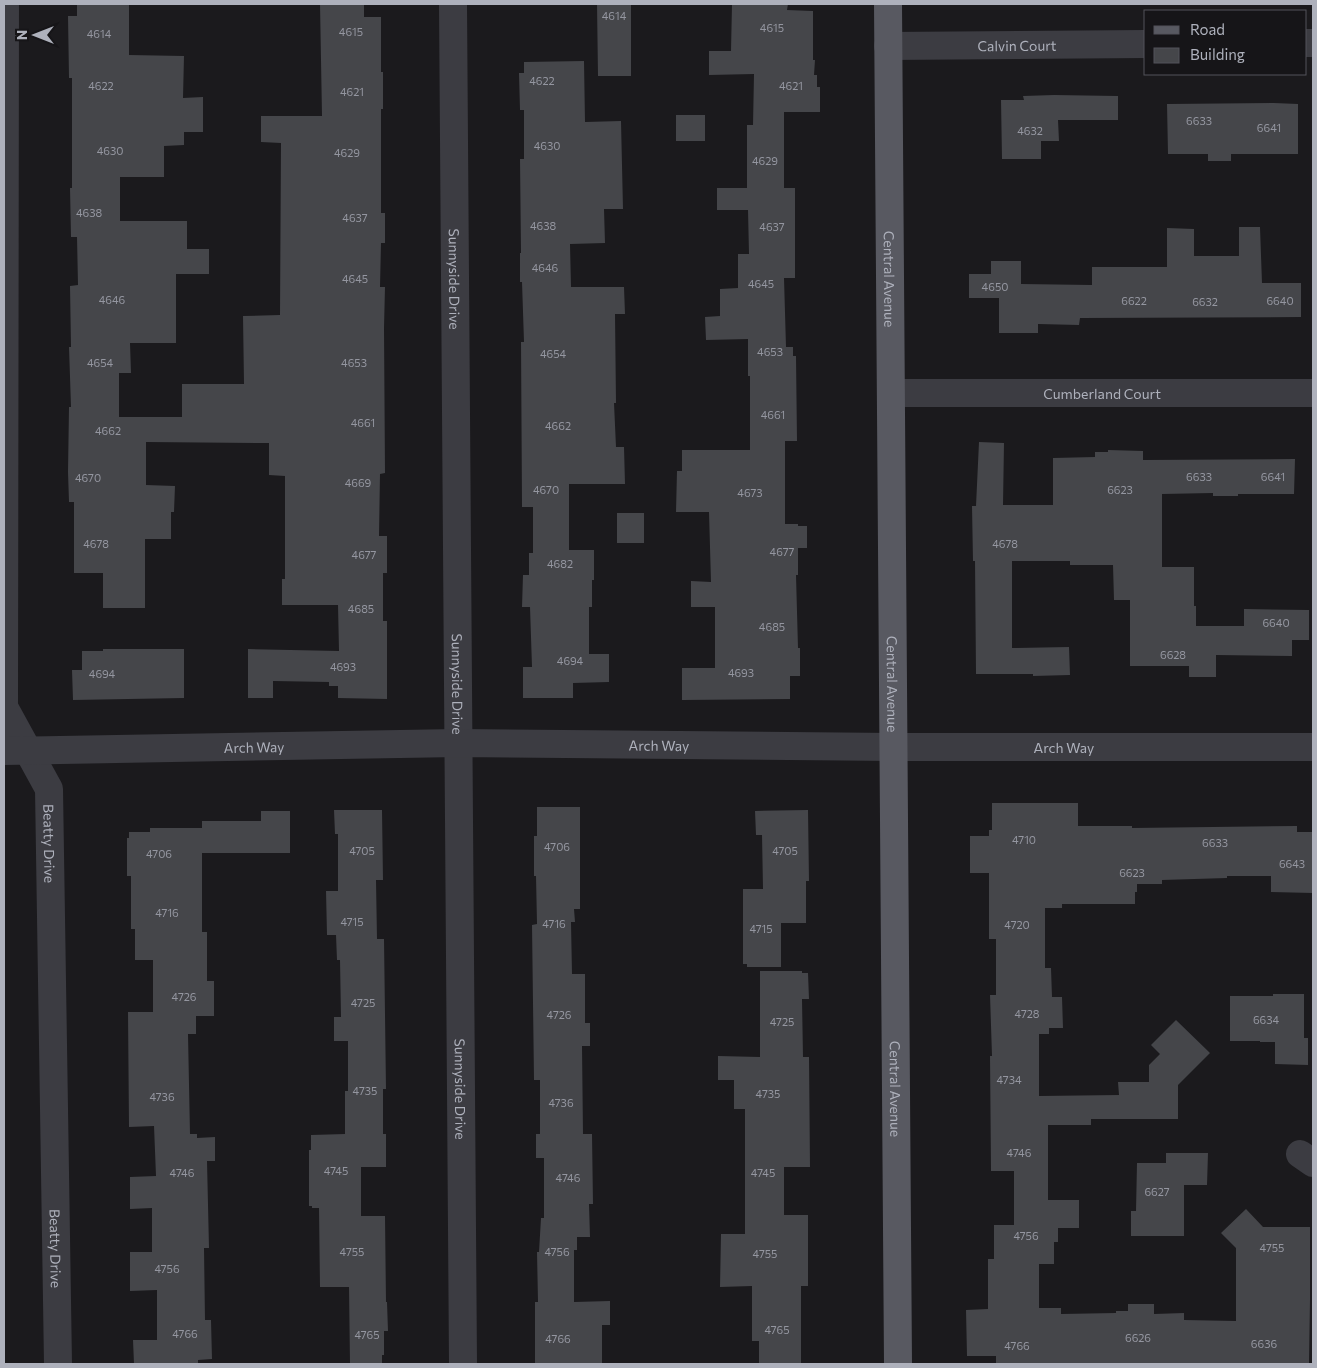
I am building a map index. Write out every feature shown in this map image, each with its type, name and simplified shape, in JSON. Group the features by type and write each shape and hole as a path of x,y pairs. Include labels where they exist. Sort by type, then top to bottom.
{"main road":[{"name":"Central Avenue","path":"888,4 898,1364"}],"street":[{"name":"Beatty Drive","path":"5,4 4,707 16,751 49,789 58,1364"},
{"name":"Sunnyside Drive","path":"453,4 463,1364"},
{"name":"Calvin Court","path":"888,46 1144,44"},
{"name":"Cumberland Court","path":"891,393 1313,393"},
{"name":"Arch Way","path":"16,751 458,742 894,747 1313,747"}],"building":[{"path":"77,4 129,4 129,55 184,56 183,98 203,97 203,132 184,132 184,145 164,146 164,177 120,177 120,221 187,221 187,249 209,249 209,274 176,274 176,343 130,343 131,373 119,373 119,417 182,417 182,384 244,384 243,316 280,315 281,143 261,142 261,116 322,116 320,4 364,4 364,17 381,17 383,109 381,109 381,213 385,213 385,243 381,243 380,287 385,287 385,473 380,474 379,536 387,536 387,573 383,573 383,621 387,621 387,699 338,698 338,686 329,686 329,682 273,681 273,698 248,698 248,649 339,651 338,605 282,605 282,579 285,579 285,476 269,475 269,443 146,442 146,485 175,486 174,512 171,512 171,539 145,539 145,608 103,608 103,573 74,573 74,502 69,502 68,472 69,407 71,407 69,347 71,347 70,286 78,285 77,237 71,237 72,78 69,78 68,16 77,16"},
{"path":"597,4 631,4 631,76 598,76"},
{"path":"732,4 788,4 787,10 813,11 814,75 817,75 817,87 820,87 820,112 784,112 784,188 795,188 795,278 784,278 786,347 793,347 793,356 796,356 797,441 785,441 785,524 807,526 807,548 798,548 798,575 796,575 800,676 790,676 790,699 682,700 682,668 715,668 715,607 691,607 691,581 711,582 709,512 676,512 677,471 682,471 682,450 750,450 748,339 706,340 705,317 720,316 720,289 738,288 738,254 749,254 748,210 717,210 717,188 747,188 747,125 753,125 754,74 709,75 709,51 731,51"},
{"path":"584,61 585,122 621,121 623,209 604,209 605,243 570,244 571,287 624,287 625,314 615,314 616,403 614,403 616,447 624,447 625,484 569,484 569,550 594,550 592,607 589,607 589,654 609,654 609,682 573,683 573,698 523,698 523,667 532,667 530,607 522,607 523,575 529,575 529,553 533,553 533,507 522,507 521,342 524,342 522,282 520,282 520,159 524,159 524,110 520,110 519,73 524,73 524,62"},
{"path":"1023,96 1118,96 1118,120 1058,120 1059,141 1041,141 1041,159 1002,159 1001,100 1024,100"},
{"path":"1167,104 1298,104 1298,154 1231,154 1231,161 1208,161 1208,154 1168,154"},
{"path":"676,115 705,115 705,141 676,141"},
{"path":"1239,227 1260,227 1262,283 1301,283 1301,317 1080,318 1079,325 1038,324 1038,333 999,333 999,298 969,298 969,274 991,274 991,261 1021,261 1021,284 1092,285 1092,267 1167,267 1167,228 1194,229 1194,256 1239,256"},
{"path":"979,442 1004,443 1003,505 1053,505 1053,458 1095,457 1095,452 1108,452 1108,450 1143,451 1143,460 1295,459 1294,494 1213,496 1213,493 1162,494 1162,567 1194,567 1196,626 1244,626 1244,609 1309,610 1309,640 1292,640 1292,656 1216,655 1216,677 1189,677 1189,666 1130,666 1130,600 1114,600 1113,565 1070,565 1070,561 1012,561 1012,648 1069,647 1070,675 976,674 975,561 973,561 972,506 976,506"},
{"path":"617,513 644,513 644,543 617,543"},
{"path":"103,649 184,649 184,698 73,700 72,670 82,670 82,651 103,651"},
{"path":"992,803 1078,803 1078,826 1132,826 1132,828 1297,826 1297,832 1313,832 1313,893 1271,892 1271,876 1227,876 1227,878 1162,880 1162,884 1137,884 1135,904 1062,904 1062,908 1045,908 1045,968 1051,968 1052,997 1062,997 1063,1028 1049,1028 1049,1034 1039,1034 1039,1096 1119,1095 1118,1082 1149,1082 1149,1065 1160,1054 1151,1045 1176,1020 1210,1053 1178,1085 1178,1119 1091,1119 1091,1125 1048,1125 1048,1200 1079,1200 1079,1228 1058,1228 1058,1242 1054,1242 1054,1264 1039,1264 1039,1308 1061,1308 1061,1314 1116,1313 1116,1311 1128,1311 1128,1304 1154,1304 1154,1314 1184,1313 1184,1320 1236,1321 1236,1248 1221,1233 1246,1209 1263,1227 1310,1227 1309,1364 996,1364 996,1356 967,1356 966,1310 988,1309 988,1259 994,1259 994,1225 1014,1225 1014,1171 991,1171 990,1056 992,1056 990,995 996,995 996,939 989,939 989,873 970,873 970,836 989,836 989,830 992,830"},
{"path":"537,807 580,807 580,909 574,909 575,922 571,922 572,974 585,974 585,1023 590,1023 590,1046 582,1046 583,1134 592,1134 593,1204 589,1204 590,1237 577,1237 577,1250 574,1250 574,1302 610,1301 610,1325 602,1325 602,1364 535,1364 535,1302 538,1302 537,1252 539,1252 541,1218 544,1218 544,1158 536,1158 536,1134 540,1134 540,1080 534,1080 532,925 537,924 534,836 537,836"},
{"path":"334,810 382,810 383,880 376,880 377,939 384,939 386,1089 383,1089 383,1134 386,1134 386,1167 361,1167 361,1216 385,1216 388,1331 384,1331 382,1364 350,1364 349,1287 320,1287 319,1208 309,1206 309,1150 311,1150 311,1135 345,1134 345,1091 348,1091 348,1041 334,1041 334,1017 341,1017 340,960 337,960 336,935 327,935 326,891 338,891 338,834 335,834"},
{"path":"808,810 809,881 806,881 806,923 781,923 781,967 747,967 747,964 743,964 743,889 763,889 762,835 756,835 755,811"},
{"path":"261,811 290,811 290,853 202,853 202,932 207,932 207,981 214,981 214,1016 196,1016 196,1034 188,1034 190,1134 197,1134 197,1138 215,1137 215,1161 207,1161 209,1248 204,1248 205,1320 211,1320 212,1359 198,1360 198,1363 134,1364 133,1340 157,1340 157,1290 130,1291 130,1252 152,1252 152,1208 130,1209 130,1177 156,1176 154,1126 129,1127 128,1012 153,1012 153,960 135,960 135,929 131,929 131,876 127,876 127,838 129,838 129,832 150,832 150,828 202,828 202,821 261,821"},
{"path":"760,971 802,971 802,973 808,973 809,999 802,999 803,1057 809,1057 810,1167 784,1167 784,1215 808,1215 808,1286 801,1286 801,1364 759,1364 759,1341 752,1341 752,1286 720,1287 721,1234 745,1234 745,1109 734,1109 734,1080 718,1080 718,1056 760,1057"},
{"path":"1273,994 1304,994 1304,1038 1308,1038 1308,1065 1275,1064 1275,1042 1230,1041 1230,996 1273,996"},
{"path":"1166,1153 1208,1153 1207,1185 1184,1185 1184,1236 1131,1236 1131,1211 1136,1211 1137,1163 1166,1163"}]}
